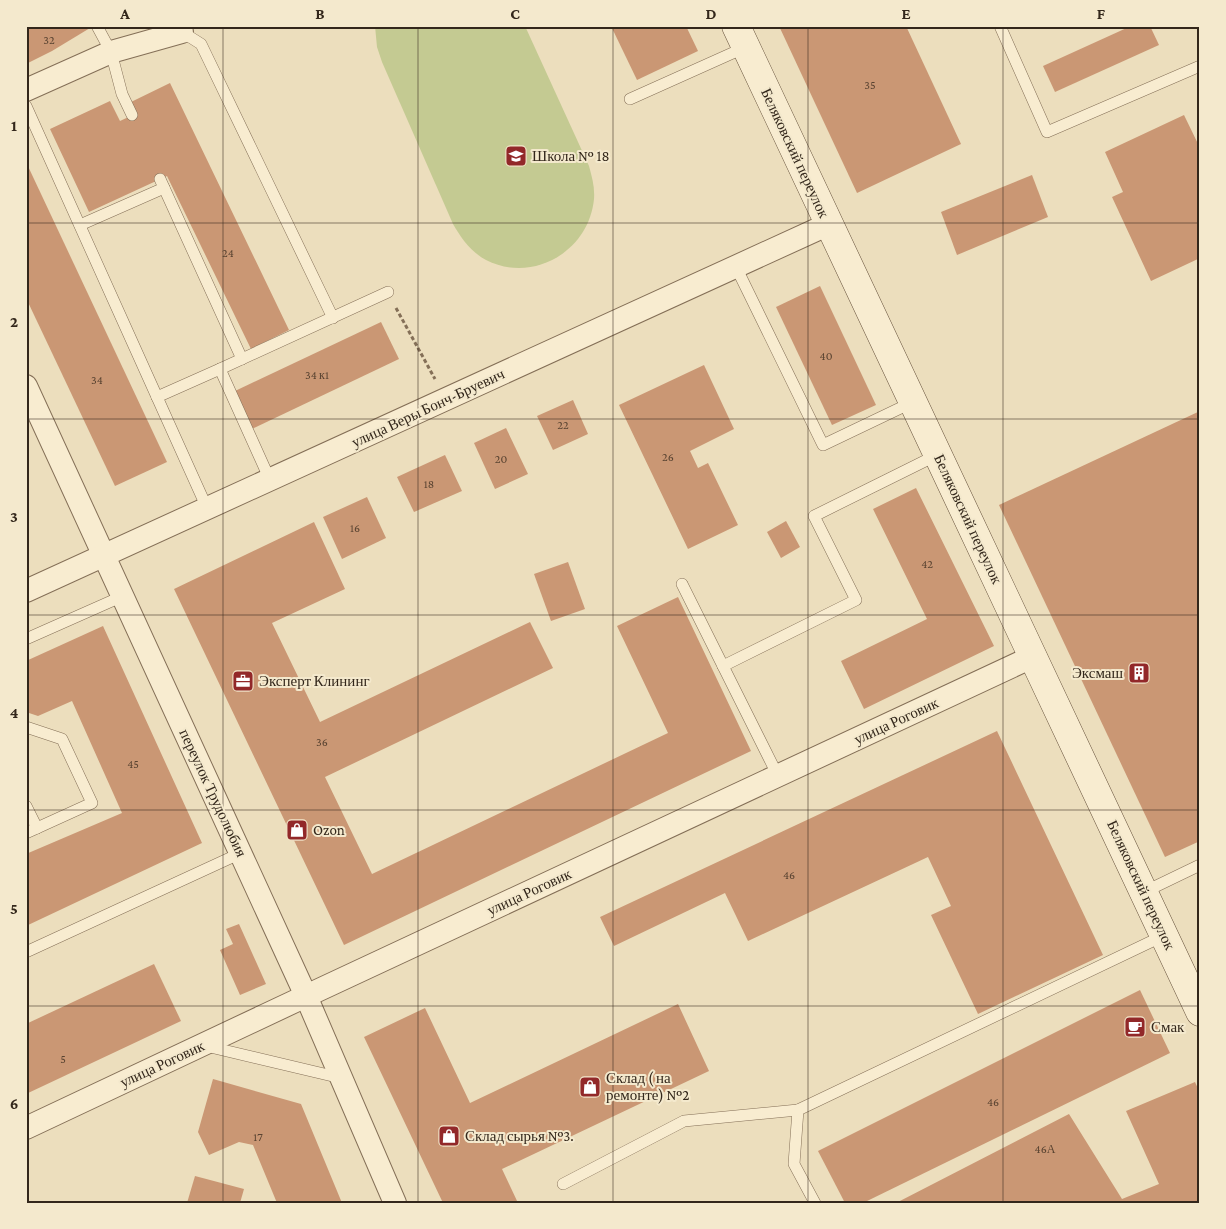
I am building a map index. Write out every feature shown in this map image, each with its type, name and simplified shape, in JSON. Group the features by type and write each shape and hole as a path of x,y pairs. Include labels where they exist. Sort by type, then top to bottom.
{"street":[{"path":"26,90 111,52 182,32"},
{"name":"Беляковский переулок","path":"741,37 1200,1012"},
{"name":"улица Веры Бонч-Бруевич","path":"26,591 829,224"},
{"name":"переулок Трудолюбия","path":"26,386 306,996 395,1203"},
{"name":"улица Роговик","path":"26,1128 1032,657"}],"lane":[{"path":"97,26 111,52 122,94 132,115"},
{"path":"1000,26 1047,132 1200,66"},
{"path":"182,32 201,44 333,318"},
{"path":"630,98 741,37"},
{"path":"26,106 207,508"},
{"path":"80,225 162,183 242,359"},
{"path":"736,267 823,445 912,402"},
{"path":"157,397 388,292"},
{"path":"220,369 270,480"},
{"path":"723,666 856,600 814,516 938,455"},
{"path":"682,584 778,776"},
{"path":"26,639 123,596"},
{"path":"26,727 62,739 92,803 32,830 26,806"},
{"path":"26,952 241,853"},
{"path":"1144,892 1200,865"},
{"path":"563,1184 684,1121 798,1110 1165,935"},
{"path":"202,1045 343,1079"},
{"path":"798,1110 794,1164 815,1203"}],"path":[{"path":"388,292 446,400"}],"green space":[{"path":"375,26 525,26 589,166 592,178 594,199 590,218 582,234 570,247 556,258 540,265 522,268 504,266 486,260 467,244 453,224 382,62 377,47"}],"building":[{"path":"26,26 89,26 90,28 26,64"},
{"path":"611,26 686,26 698,51 637,80"},
{"path":"779,26 906,26 961,144 857,193"},
{"path":"1131,26 1150,26 1159,45 1055,92 1043,66"},
{"path":"170,83 289,330 251,349 167,176 89,212 50,129 110,101 120,121 137,113 131,102"},
{"path":"1184,115 1200,148 1200,258 1151,281 1112,197 1123,192 1105,152"},
{"path":"26,162 167,462 115,486 26,298"},
{"path":"1032,175 1048,217 957,255 941,212"},
{"path":"820,286 876,405 832,425 776,307"},
{"path":"381,322 399,359 252,429 235,391"},
{"path":"704,365 734,429 690,451 698,468 708,463 738,525 688,549 619,405"},
{"path":"573,400 588,434 553,450 537,416"},
{"name":"Эксмаш","path":"1200,411 1200,841 1165,857 999,505"},
{"path":"506,428 528,474 495,489 474,443"},
{"path":"445,455 462,491 414,512 397,477"},
{"path":"916,488 994,646 864,709 841,661 927,619 873,509"},
{"path":"367,497 386,538 342,559 323,517"},
{"path":"786,521 800,547 781,558 767,532"},
{"path":"314,522 345,589 272,623 320,722 530,622 553,668 325,777 372,874 668,733 617,626 678,597 751,751 344,945 174,589"},
{"path":"568,562 585,609 551,621 534,574"},
{"path":"103,626 202,843 26,926 26,854 122,813 72,701 38,716 26,712 26,661"},
{"path":"997,731 1103,955 978,1014 931,915 951,906 928,857 748,941 725,893 614,946 600,917"},
{"path":"239,924 266,984 240,995 220,950 233,944 226,929"},
{"path":"154,964 181,1021 26,1094 26,1024"},
{"path":"1140,990 1170,1053 863,1203 845,1203 818,1151"},
{"path":"678,1004 709,1071 502,1169 518,1203 443,1203 364,1037 425,1008 470,1103"},
{"path":"213,1079 301,1104 342,1203 277,1203 253,1145 239,1142 209,1155 198,1132"},
{"path":"1195,1082 1200,1093 1200,1203 896,1203 1069,1114 1122,1199 1159,1184 1126,1111"},
{"path":"195,1176 244,1189 240,1203 187,1203"}],"place":[{"name":"Школа № 18","path":"516,156"},
{"name":"Эксмаш","path":"1139,673"},
{"name":"Эксперт Клининг","path":"243,681"},
{"name":"Ozon","path":"297,830"},
{"name":"Смак","path":"1135,1027"},
{"name":"Склад ( на ремонте) №2","path":"590,1087"},
{"name":"Склад сырья №3.","path":"449,1136"}]}
